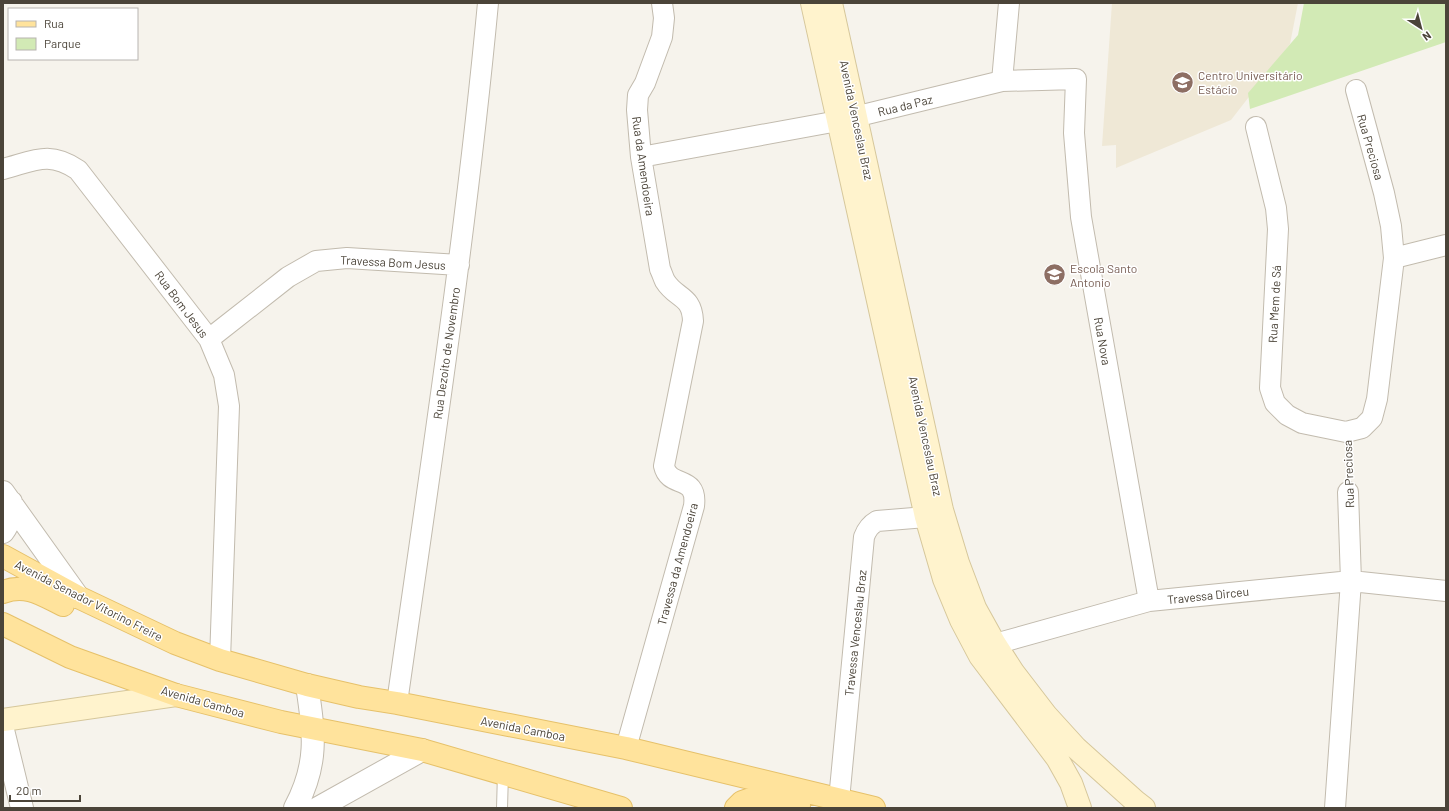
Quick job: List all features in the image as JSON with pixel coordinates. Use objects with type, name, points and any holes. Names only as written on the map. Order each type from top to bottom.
[{"type":"main road","name":"Avenida Venceslau Braz","points":[[812,3],[847,119],[942,510],[958,563],[975,608],[988,650],[1057,758],[1071,783],[1080,808]]},
{"type":"main road","name":"Avenida Venceslau Braz","points":[[831,3],[847,119],[926,517],[944,579],[960,620],[988,650],[1013,672],[1046,715],[1076,748],[1135,802],[1144,808]]},
{"type":"main road","name":"Avenida Senador Vitorino Freire","points":[[3,556],[78,596],[175,643]]},
{"type":"main road","points":[[3,592],[10,589],[21,588],[38,592],[113,630],[175,643]]},
{"type":"main road","name":"Avenida Camboa","points":[[3,624],[70,657],[176,695],[281,722],[422,750],[621,808]]},
{"type":"main road","name":"Avenida Camboa","points":[[175,643],[220,660],[307,685],[359,697],[397,703],[626,748],[874,808]]},
{"type":"main road","points":[[3,720],[176,695]]},
{"type":"main road","points":[[736,808],[742,802],[758,796],[812,808]]},
{"type":"street","name":"Rua Dezoito de Novembro","points":[[397,703],[459,266],[488,3]]},
{"type":"street","name":"Rua da Amendoeira","points":[[662,3],[664,18],[662,37],[645,83],[638,95],[637,110],[641,157],[660,269],[664,281],[690,305],[693,321]]},
{"type":"street","points":[[1002,81],[1009,3]]},
{"type":"street","name":"Rua da Paz","points":[[641,157],[847,119],[1002,81],[1076,79]]},
{"type":"street","name":"Rua Nova","points":[[1076,79],[1074,133],[1081,217],[1149,600]]},
{"type":"street","name":"Rua Preciosa","points":[[1346,432],[1362,428],[1372,418],[1377,399],[1394,258],[1392,226],[1356,90]]},
{"type":"street","name":"Rua Mem de Sá","points":[[1256,128],[1276,208],[1278,229],[1270,388],[1275,403],[1287,416],[1302,423],[1346,432]]},
{"type":"street","name":"Rua Bom Jesus","points":[[3,169],[45,158],[58,159],[78,170],[209,339],[224,375],[229,406],[220,660]]},
{"type":"street","points":[[1394,258],[1446,245]]},
{"type":"street","name":"Travessa Bom Jesus","points":[[209,339],[288,277],[316,261],[347,258],[459,266]]},
{"type":"street","name":"Travessa da Amendoeira","points":[[626,748],[694,506],[695,499],[693,491],[689,485],[669,477],[665,473],[664,466],[693,321]]},
{"type":"street","name":"Rua Preciosa","points":[[1335,808],[1351,581],[1348,492]]},
{"type":"street","points":[[3,532],[11,517],[7,497]]},
{"type":"street","points":[[7,497],[78,596]]},
{"type":"street","name":"Travessa Venceslau Braz","points":[[839,800],[864,537],[866,530],[871,524],[877,521],[926,517]]},
{"type":"street","name":"Travessa Dirceu","points":[[988,650],[1149,600],[1351,581],[1446,591]]},
{"type":"street","points":[[295,808],[311,766],[313,729],[307,685]]},
{"type":"street","points":[[3,730],[22,808]]},
{"type":"street","points":[[318,808],[422,750]]},
{"type":"lane","points":[[502,808],[503,773]]},
{"type":"path","name":"Rua Preciosa","points":[[1346,432],[1348,492]]},
{"type":"shaded area","name":"Centro Universitário Estácio","points":[[1112,3],[1298,3],[1290,44],[1231,120],[1116,168],[1116,145],[1102,146]]},
{"type":"green space","points":[[1304,3],[1446,3],[1446,42],[1250,109],[1248,93],[1298,35]]},
{"type":"place","name":"Centro Universitário Estácio","points":[[1183,82]]},
{"type":"place","name":"Escola Santo Antonio","points":[[1055,275]]}]
